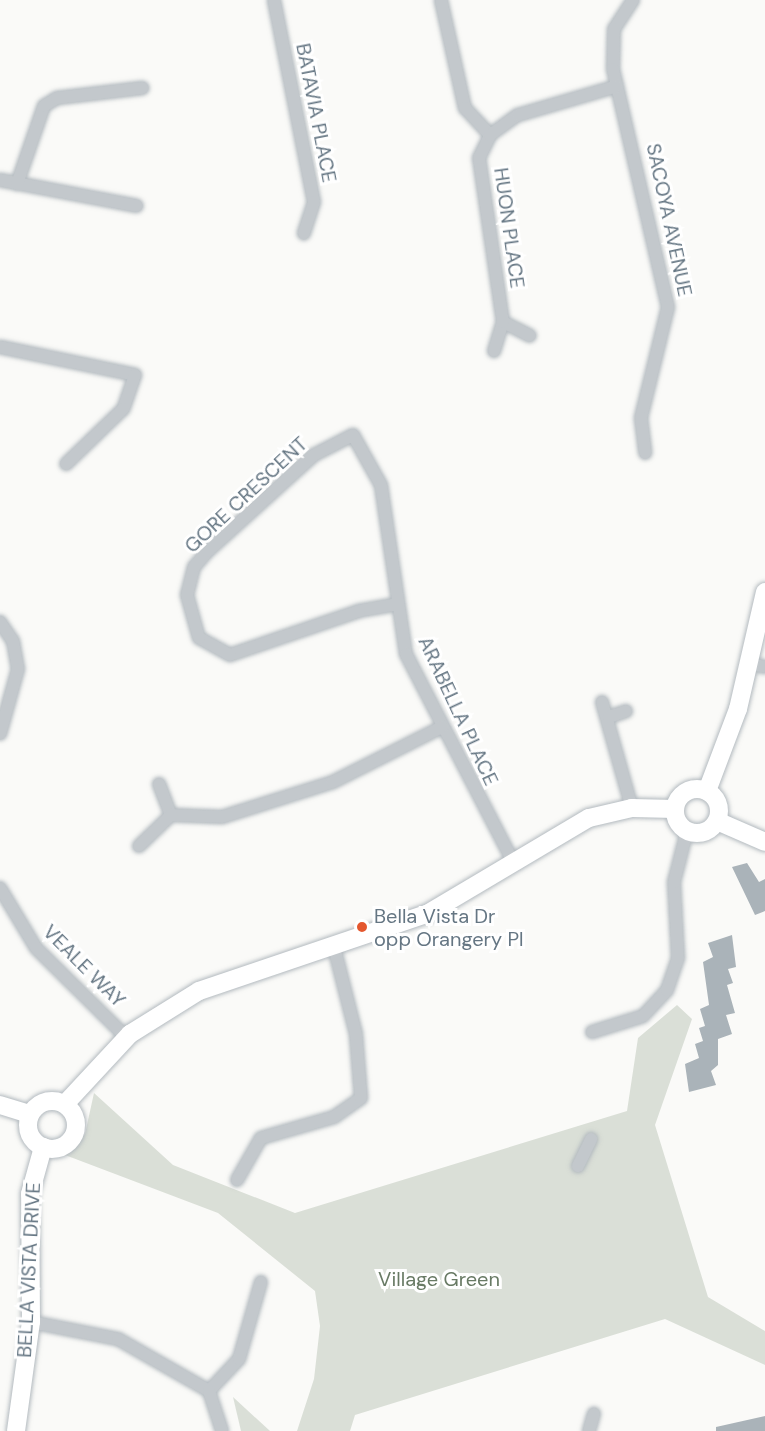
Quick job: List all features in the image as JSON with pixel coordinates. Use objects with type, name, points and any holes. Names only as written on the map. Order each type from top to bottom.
[{"type":"street","name":"BATAVIA PLACE","points":[[274,0],[314,202],[303,233]]},
{"type":"street","points":[[441,0],[465,108],[490,135],[518,115],[617,86]]},
{"type":"street","name":"SACOYA AVENUE","points":[[633,0],[614,29],[617,86],[668,307],[641,418],[645,453]]},
{"type":"street","points":[[17,184],[44,106],[57,98],[142,88]]},
{"type":"street","name":"HUON PLACE","points":[[490,135],[479,158],[479,186],[503,322],[494,351]]},
{"type":"street","points":[[0,180],[137,206]]},
{"type":"street","points":[[503,322],[530,336]]},
{"type":"street","points":[[0,347],[135,375],[123,409],[66,464]]},
{"type":"street","name":"GORE CRESCENT","points":[[353,435],[314,455],[200,559],[187,586],[191,622],[205,646],[230,655],[359,611],[398,604]]},
{"type":"street","name":"ARABELLA PLACE","points":[[353,435],[381,485],[406,654],[513,861]]},
{"type":"street","points":[[707,791],[758,666],[765,592]]},
{"type":"street","points":[[0,622],[13,641],[18,669],[12,708],[0,734]]},
{"type":"street","points":[[602,702],[609,717],[632,808]]},
{"type":"street","points":[[609,717],[627,711]]},
{"type":"street","points":[[139,846],[171,815],[222,817],[317,789],[442,727]]},
{"type":"street","points":[[159,784],[171,815]]},
{"type":"street","points":[[675,808],[688,791],[707,791]]},
{"type":"street","points":[[687,831],[702,832],[717,821],[718,806],[707,791]]},
{"type":"street","points":[[64,1104],[126,1037],[199,991],[427,914],[578,823],[632,808],[675,808]]},
{"type":"street","points":[[591,1032],[637,1020],[667,990],[678,958],[675,873],[687,831],[675,808]]},
{"type":"street","points":[[717,821],[765,842]]},
{"type":"street","name":"VEALE WAY","points":[[0,888],[36,948],[126,1037]]},
{"type":"street","points":[[237,1179],[261,1137],[334,1117],[361,1098],[356,1034],[334,947]]},
{"type":"street","points":[[44,1102],[64,1104],[75,1119],[74,1135],[61,1147],[43,1147],[29,1133],[30,1114],[44,1102]]},
{"type":"street","points":[[0,1105],[30,1114]]},
{"type":"street","points":[[578,1166],[591,1139]]},
{"type":"street","name":"BELLA VISTA DRIVE","points":[[16,1431],[31,1323],[30,1194],[43,1147]]},
{"type":"street","points":[[209,1391],[239,1359],[261,1282]]},
{"type":"street","points":[[31,1323],[118,1339],[209,1391],[222,1431]]},
{"type":"street","points":[[588,1431],[594,1414]]},
{"type":"green space","name":"Village Green","points":[[677,1005],[692,1019],[655,1125],[708,1297],[765,1331],[765,1365],[665,1319],[355,1415],[350,1431],[297,1431],[314,1379],[320,1326],[315,1291],[218,1213],[65,1155],[85,1134],[94,1093],[173,1165],[295,1213],[627,1111],[638,1038]]},
{"type":"green space","points":[[233,1397],[270,1431],[241,1431]]},
{"type":"building","points":[[747,863],[759,882],[765,879],[765,911],[755,915],[732,867]]},
{"type":"building","points":[[732,935],[736,967],[728,969],[733,983],[727,985],[735,1013],[726,1015],[732,1034],[718,1039],[718,1065],[711,1071],[716,1085],[689,1092],[685,1064],[699,1058],[695,1044],[703,1041],[699,1028],[705,1026],[700,1009],[709,1005],[703,962],[713,957],[708,943]]},
{"type":"building","points":[[765,1416],[765,1431],[716,1431],[716,1427]]},
{"type":"place","name":"Bella Vista Dr opp Orangery Pl","points":[[362,927]]}]
